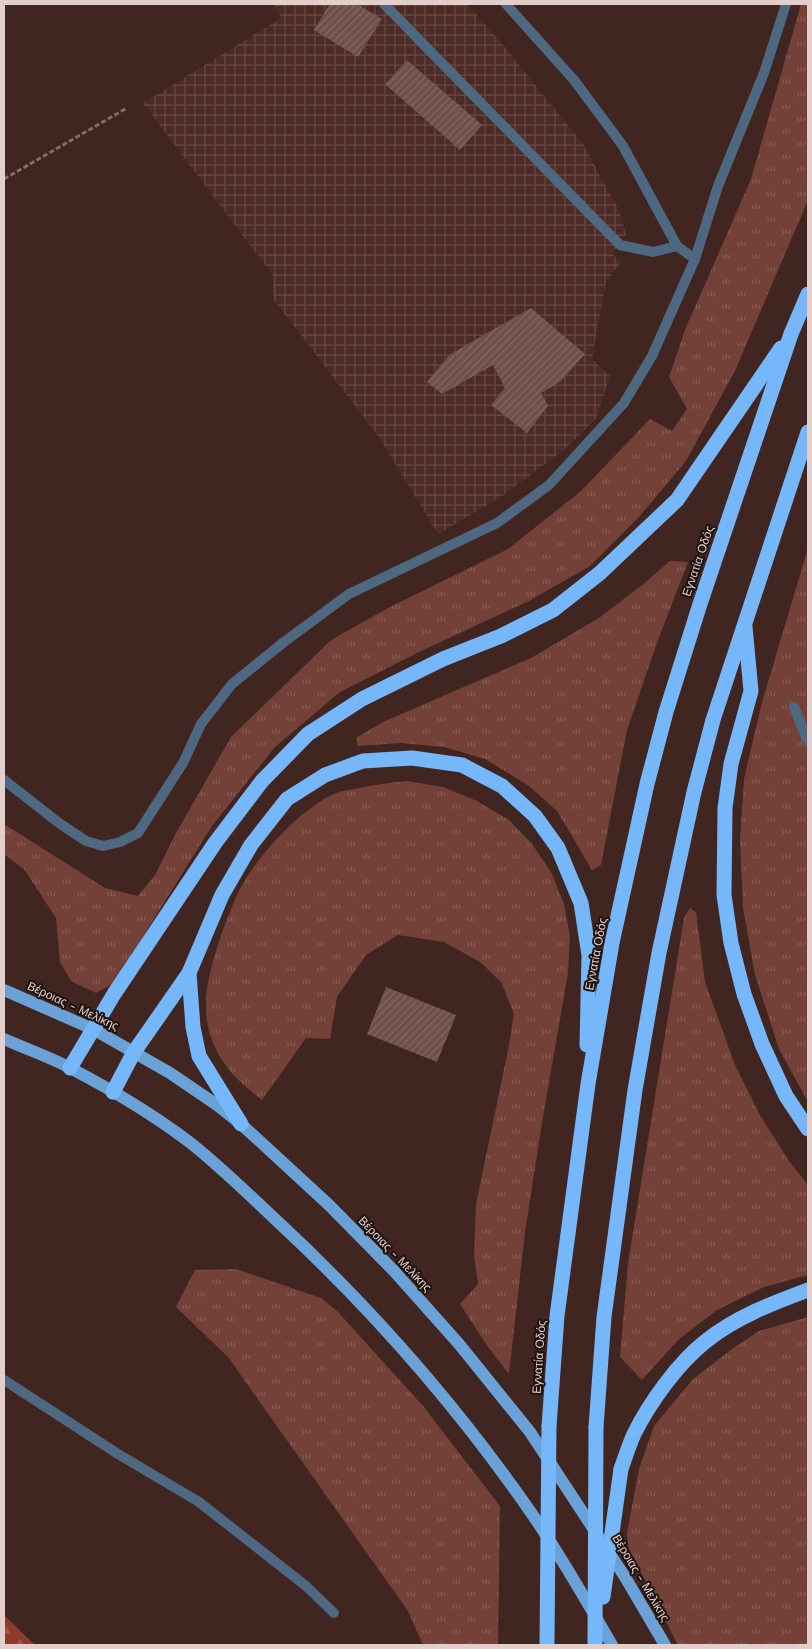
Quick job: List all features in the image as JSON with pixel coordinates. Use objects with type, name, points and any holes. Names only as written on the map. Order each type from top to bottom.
[{"type":"highway","name":"Εγνατία Οδός","points":[[548,1645],[549,1426],[556,1316],[588,1084],[612,943],[647,784],[666,712],[700,604],[791,334],[808,294]]},
{"type":"highway","points":[[70,1068],[114,994],[215,843],[262,781],[308,734],[362,699],[444,659],[502,636],[553,610],[600,573],[678,500],[791,334]]},
{"type":"highway","points":[[596,1645],[596,1427],[604,1317],[647,1016],[694,792],[713,720],[808,432]]},
{"type":"highway","points":[[745,620],[751,691],[731,764],[725,808],[724,895],[731,943],[744,994],[762,1044],[786,1096],[808,1129]]},
{"type":"highway","points":[[113,1092],[134,1052],[188,973],[222,895],[252,845],[287,799],[325,775],[363,761],[412,758],[462,765],[502,786],[535,816],[558,848],[581,903],[589,955],[588,1084]]},
{"type":"highway","points":[[188,973],[193,1027],[199,1056],[241,1124]]},
{"type":"highway","points":[[596,1645],[621,1469],[633,1435],[646,1412],[677,1369],[706,1341],[738,1320],[772,1303],[808,1290]]},
{"type":"main road","name":"Βέροιας - Μελίκης","points":[[4,990],[93,1029],[134,1052],[209,1100],[241,1124],[329,1205],[374,1251],[465,1352],[530,1432],[620,1569],[665,1645]]},
{"type":"main road","points":[[4,1039],[70,1068],[113,1092],[188,1141],[300,1242],[426,1375],[491,1456],[533,1516],[612,1645]]},
{"type":"street","points":[[384,4],[620,245],[653,252],[676,246]]},
{"type":"street","points":[[506,4],[574,80],[623,146],[653,199],[676,246],[695,260]]},
{"type":"street","points":[[4,780],[86,841],[103,846],[120,842],[138,833],[183,763],[201,724],[232,684],[284,642],[349,594],[497,523],[549,485],[624,403],[652,356],[695,260],[718,186],[764,73],[786,4]]},
{"type":"street","points":[[794,707],[808,742]]},
{"type":"street","points":[[4,1380],[118,1454],[199,1502],[306,1586],[334,1613]]},
{"type":"path","points":[[4,179],[127,108]]},
{"type":"shaded area","points":[[274,4],[467,4],[498,39],[583,144],[619,210],[626,234],[612,254],[621,262],[606,282],[592,359],[610,376],[596,419],[565,449],[501,497],[438,534],[378,436],[273,299],[273,276],[143,103],[281,18]]},
{"type":"green space","points":[[801,4],[808,4],[808,200],[735,371],[686,461],[639,517],[590,566],[529,601],[419,652],[340,692],[275,747],[212,826],[114,983],[96,993],[71,981],[60,962],[56,918],[24,869],[4,854],[4,824],[105,888],[138,896],[155,875],[176,833],[231,737],[331,640],[388,608],[508,549],[581,491],[650,419],[672,431],[687,409],[669,377],[685,330],[751,179]]},
{"type":"green space","points":[[808,548],[808,1102],[779,1049],[755,975],[743,908],[740,839],[744,779],[762,702]]},
{"type":"green space","points":[[670,561],[688,562],[658,640],[627,730],[601,865],[592,870],[557,811],[529,786],[485,759],[444,747],[401,743],[358,746],[356,738],[383,722],[531,658],[599,618]]},
{"type":"green space","points":[[407,781],[443,787],[477,801],[509,820],[532,844],[551,872],[564,904],[570,936],[568,973],[525,1232],[509,1374],[488,1347],[460,1304],[478,1284],[474,1256],[476,1204],[514,1014],[501,982],[480,962],[444,942],[398,935],[366,955],[337,997],[330,1039],[306,1038],[262,1100],[239,1080],[221,1059],[216,1050],[208,1024],[206,995],[208,980],[222,932],[246,878],[268,849],[295,821],[323,800],[336,793],[367,786]]},
{"type":"green space","points":[[690,908],[696,912],[705,982],[735,1065],[760,1115],[789,1161],[808,1185],[808,1275],[764,1287],[717,1310],[678,1340],[642,1380],[620,1357],[628,1263],[684,918]]},
{"type":"green space","points":[[236,1269],[321,1298],[339,1313],[423,1406],[500,1506],[498,1645],[423,1645],[408,1611],[228,1357],[176,1307],[195,1270]]},
{"type":"green space","points":[[808,1317],[808,1645],[678,1645],[628,1547],[627,1533],[639,1469],[654,1426],[693,1379],[732,1349],[759,1331]]},
{"type":"green space","points":[[4,1615],[35,1645],[4,1645]]},
{"type":"building","points":[[330,4],[357,4],[382,19],[358,57],[314,30]]},
{"type":"building","points":[[407,60],[482,125],[460,150],[385,84]]},
{"type":"building","points":[[531,308],[585,354],[561,381],[541,393],[548,406],[527,433],[491,405],[505,388],[493,365],[442,394],[427,382],[449,355]]},
{"type":"building","points":[[386,987],[456,1015],[437,1062],[367,1034]]}]
